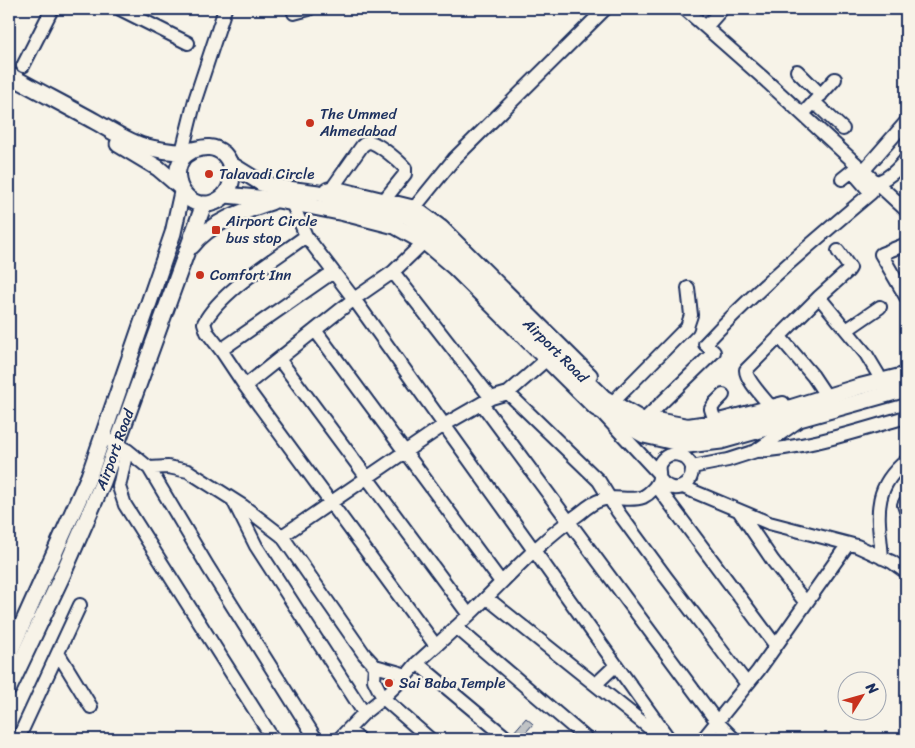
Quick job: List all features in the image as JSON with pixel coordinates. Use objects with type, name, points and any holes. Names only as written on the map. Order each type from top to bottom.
[{"type":"main road","points":[[9,75],[112,132],[141,145],[169,151],[188,151],[208,146],[223,153],[232,165],[232,181],[226,194],[215,202],[204,204],[192,201],[158,168],[9,83]]},
{"type":"main road","points":[[180,189],[176,174],[182,158],[188,151]]},
{"type":"main road","name":"Airport Road","points":[[232,165],[262,183],[280,188],[318,193],[407,216],[434,234],[462,258],[604,398],[649,424],[688,433],[738,424],[876,379],[906,375]]},
{"type":"main road","name":"Airport Road","points":[[9,688],[62,576],[103,482],[173,233],[180,189]]},
{"type":"main road","name":"Airport Road","points":[[226,194],[344,213],[395,226],[424,242],[454,267],[596,408],[644,435],[674,448],[721,441],[906,390]]},
{"type":"main road","points":[[187,253],[201,235],[214,226],[285,202]]},
{"type":"main road","name":"Airport Road","points":[[9,654],[89,476],[115,443],[204,204]]},
{"type":"main road","points":[[806,418],[830,403],[869,392],[876,379]]},
{"type":"street","points":[[23,66],[52,9]]},
{"type":"street","points":[[120,9],[188,43]]},
{"type":"street","points":[[188,151],[195,100],[224,9]]},
{"type":"street","points":[[295,15],[309,9]]},
{"type":"street","points":[[414,207],[454,159],[603,9]]},
{"type":"street","points":[[684,9],[803,114],[906,210]]},
{"type":"street","points":[[706,27],[722,9]]},
{"type":"street","points":[[796,71],[843,129]]},
{"type":"street","points":[[803,114],[835,79]]},
{"type":"street","points":[[864,170],[906,122]]},
{"type":"street","points":[[318,193],[333,187],[362,146],[372,142],[405,168],[405,174],[385,198]]},
{"type":"street","points":[[878,182],[896,172],[906,159]]},
{"type":"street","points":[[647,417],[714,352],[706,344],[717,332],[780,270],[871,192],[852,171],[842,179]]},
{"type":"street","points":[[333,187],[385,198],[414,207],[442,227],[616,399],[647,417],[688,425],[714,421],[823,391],[876,379],[906,369]]},
{"type":"street","points":[[285,202],[306,236],[354,299],[669,739]]},
{"type":"street","points":[[306,236],[230,292],[209,314],[204,323],[207,332],[245,386],[436,646]]},
{"type":"street","points":[[245,386],[354,299],[393,272],[424,242]]},
{"type":"street","points":[[906,247],[904,245],[881,254],[906,297]]},
{"type":"street","points":[[770,406],[749,380],[746,370],[850,268],[838,250]]},
{"type":"street","points":[[221,350],[333,272]]},
{"type":"street","points":[[393,272],[486,401],[568,521],[717,722],[734,739]]},
{"type":"street","points":[[616,399],[687,328],[691,315],[688,288]]},
{"type":"street","points":[[819,297],[848,329],[866,354],[876,379]]},
{"type":"street","points":[[848,329],[880,308]]},
{"type":"street","points":[[315,330],[501,582]]},
{"type":"street","points":[[779,336],[814,376],[823,391]]},
{"type":"street","points":[[279,358],[469,615]]},
{"type":"street","points":[[282,536],[444,425],[486,401],[508,393],[547,359]]},
{"type":"street","points":[[508,393],[598,481],[647,552],[748,684]]},
{"type":"street","points":[[714,421],[711,409],[723,395]]},
{"type":"street","points":[[596,408],[658,479],[776,646]]},
{"type":"street","points":[[692,467],[728,460],[756,451],[796,447],[819,442],[906,417]]},
{"type":"street","points":[[756,451],[806,418]]},
{"type":"street","points":[[115,443],[149,468],[208,567],[316,739]]},
{"type":"street","points":[[115,443],[119,488],[125,504],[273,739]]},
{"type":"street","points":[[359,739],[343,734],[487,598],[533,550],[568,521],[600,500],[642,497],[652,491],[658,479],[661,462],[674,448],[686,457],[692,467],[691,479],[683,487]]},
{"type":"street","points":[[882,558],[878,513],[879,500],[883,488],[905,465]]},
{"type":"street","points":[[149,468],[188,471],[233,500],[282,536],[364,654],[375,666],[407,675]]},
{"type":"street","points":[[658,479],[672,488],[683,487],[769,523],[857,546],[906,572]]},
{"type":"street","points":[[233,500],[256,546],[364,713]]},
{"type":"street","points":[[906,501],[904,505],[906,511]]},
{"type":"street","points":[[739,511],[773,562],[806,603]]},
{"type":"street","points":[[703,739],[748,684],[848,544]]},
{"type":"street","points":[[487,598],[664,739]]},
{"type":"street","points":[[18,739],[80,605]]},
{"type":"street","points":[[456,627],[587,739]]},
{"type":"street","points":[[58,653],[92,707]]},
{"type":"street","points":[[417,664],[508,739]]},
{"type":"street","points":[[596,684],[616,665]]},
{"type":"street","points":[[375,666],[374,680],[383,698],[430,739]]},
{"type":"building","points":[[392,676],[396,682],[387,689],[382,683]]},
{"type":"building","points":[[526,718],[533,724],[520,739],[513,733]]},
{"type":"place","name":"The Ummed Ahmedabad","points":[[310,123]]},
{"type":"place","name":"Talavadi Circle","points":[[209,174]]},
{"type":"place","name":"Airport Circle bus stop","points":[[216,230]]},
{"type":"place","name":"Comfort Inn","points":[[200,275]]},
{"type":"place","name":"Sai Baba Temple","points":[[389,683]]}]
